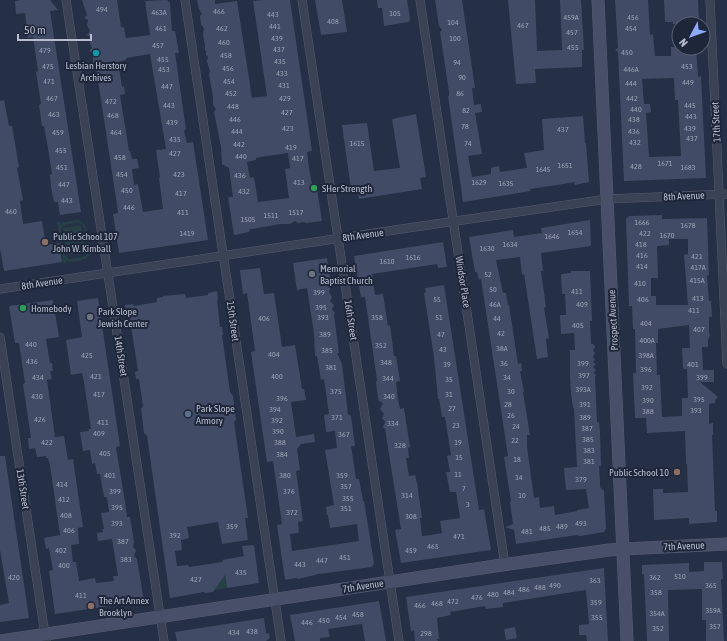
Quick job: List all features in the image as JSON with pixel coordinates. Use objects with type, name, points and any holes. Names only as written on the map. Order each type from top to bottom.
[{"type":"street","name":"14th Street","points":[[66,0],[164,641]]},
{"type":"street","name":"15th Street","points":[[184,0],[281,641]]},
{"type":"street","name":"16th Street","points":[[302,0],[399,641]]},
{"type":"street","name":"Windsor Place","points":[[420,0],[505,565]]},
{"type":"street","name":"Prospect Avenue","points":[[598,0],[627,641]]},
{"type":"street","name":"17th Street","points":[[710,0],[723,194],[727,364]]},
{"type":"street","name":"8th Avenue","points":[[0,289],[453,221],[607,200],[723,194]]},
{"type":"street","name":"13th Street","points":[[0,337],[45,637]]},
{"type":"street","name":"7th Avenue","points":[[0,641],[45,637],[160,616],[623,549],[727,544]]},
{"type":"shaded area","points":[[78,220],[82,222],[87,230],[90,255],[82,261],[66,261],[66,263],[63,263],[57,222],[60,222],[60,224]],"holes":[[[77,223],[82,224],[88,253],[83,257],[69,259],[64,254],[61,229],[65,225]]]},
{"type":"shaded area","points":[[81,225],[86,252],[67,255],[63,228]]},
{"type":"shaded area","points":[[222,562],[227,588],[215,590],[210,564]]},
{"type":"building","points":[[50,0],[58,10],[50,11],[81,212],[60,215],[58,202],[54,202],[50,175],[52,174],[39,105],[41,104],[33,37],[28,38],[25,13],[16,14],[15,1]]},
{"type":"building","points":[[82,0],[117,0],[121,27],[124,27],[126,38],[150,35],[145,1],[167,0],[170,3],[172,31],[175,31],[179,53],[175,53],[186,129],[184,131],[187,143],[193,142],[208,240],[119,253],[113,214],[118,213],[117,205],[96,67],[93,63],[93,54],[89,51],[92,48],[90,43],[91,37],[87,35],[90,31],[87,25],[88,20],[84,18],[87,15]],"holes":[[[150,54],[166,149],[156,150],[163,209],[143,212],[138,184],[134,185],[132,169],[139,168],[137,159],[132,159],[129,151],[120,95],[125,94],[124,86],[122,87],[118,62],[126,60],[126,58]]]},
{"type":"building","points":[[197,0],[215,0],[215,4],[237,1],[252,98],[267,96],[253,1],[290,0],[312,151],[307,152],[309,168],[312,184],[316,183],[322,221],[298,223],[295,221],[290,224],[280,224],[250,229],[249,232],[234,235],[228,197],[233,197],[229,168],[222,164],[221,147],[214,112],[216,109],[213,105],[210,72],[207,61],[208,57],[206,55],[203,35],[204,29],[201,24],[200,16],[202,14]],"holes":[[[288,153],[290,168],[285,169],[289,198],[258,202],[254,177],[250,178],[247,162],[256,160],[256,158]]]},
{"type":"building","points":[[315,0],[342,0],[347,32],[321,35]]},
{"type":"building","points":[[377,0],[407,0],[410,18],[409,22],[384,26],[382,8],[378,8]]},
{"type":"building","points":[[435,0],[462,0],[475,88],[472,88],[474,105],[481,104],[482,112],[475,113],[482,154],[468,156],[472,177],[491,174],[491,168],[499,166],[500,172],[527,168],[524,153],[544,150],[542,119],[583,116],[589,182],[575,185],[574,182],[530,189],[531,191],[463,202],[440,32],[442,30],[439,26]]},
{"type":"building","points":[[508,0],[535,0],[537,51],[562,50],[560,0],[581,0],[584,50],[582,50],[582,67],[535,69],[536,83],[516,84]]},
{"type":"building","points":[[615,0],[648,0],[650,35],[653,34],[655,56],[697,56],[698,77],[701,76],[706,178],[624,181],[618,52],[615,50],[618,48]],"holes":[[[674,78],[675,100],[678,100],[681,156],[649,157],[646,113],[651,112],[650,104],[644,104],[642,79]]]},
{"type":"building","points":[[664,0],[698,0],[699,16],[671,16],[671,22],[665,22]]},
{"type":"building","points":[[4,100],[9,126],[12,126],[19,167],[17,168],[23,200],[20,201],[23,224],[42,221],[46,245],[59,243],[62,262],[4,271],[0,248],[0,101]]},
{"type":"building","points":[[416,114],[426,177],[420,178],[422,189],[359,199],[357,188],[351,189],[342,125],[367,123],[374,171],[400,168],[392,119]]},
{"type":"building","points":[[662,215],[662,219],[707,218],[709,275],[707,276],[712,317],[709,317],[710,335],[708,347],[702,347],[703,370],[714,370],[714,382],[700,382],[718,397],[715,400],[715,403],[709,404],[709,424],[713,423],[712,435],[715,511],[717,511],[717,522],[689,524],[689,518],[654,520],[653,489],[663,489],[663,493],[688,492],[685,431],[647,433],[646,418],[635,418],[633,373],[636,373],[635,329],[633,329],[632,306],[629,306],[626,219],[629,216]],"holes":[[[669,239],[688,239],[688,254],[684,255],[688,305],[656,305],[656,296],[651,296],[651,278],[658,278],[657,246],[669,245]],[[689,325],[690,348],[682,348],[683,369],[687,369],[688,398],[682,398],[682,416],[662,417],[660,375],[657,375],[656,343],[658,343],[658,329]]]},
{"type":"building","points":[[590,220],[591,246],[541,253],[543,271],[541,271],[546,307],[544,308],[549,338],[546,339],[548,357],[537,359],[520,257],[496,260],[503,293],[506,293],[509,305],[518,364],[521,363],[522,371],[520,371],[530,435],[527,435],[527,447],[534,498],[539,497],[540,508],[554,506],[555,515],[589,508],[586,489],[566,490],[564,468],[577,467],[574,408],[570,378],[570,350],[575,350],[574,333],[561,334],[560,315],[566,315],[565,294],[562,294],[561,274],[571,273],[571,271],[590,271],[592,321],[590,321],[591,344],[595,347],[593,350],[595,353],[593,357],[595,359],[593,362],[596,364],[593,367],[596,370],[594,373],[596,375],[597,422],[599,422],[600,433],[600,487],[604,491],[606,529],[604,532],[587,535],[577,535],[516,544],[514,530],[505,527],[513,524],[504,457],[508,456],[481,279],[479,280],[477,272],[475,272],[469,237],[513,230],[514,237],[542,233],[541,228]]},
{"type":"building","points":[[443,242],[447,267],[438,268],[437,264],[372,274],[375,295],[383,294],[388,326],[390,325],[394,356],[396,356],[400,381],[396,382],[398,400],[400,409],[404,408],[410,447],[408,448],[409,458],[406,458],[409,476],[415,475],[417,483],[422,518],[420,518],[422,536],[431,535],[442,533],[440,521],[460,518],[456,492],[450,492],[446,472],[450,472],[447,456],[451,455],[445,417],[442,417],[438,399],[434,357],[424,293],[426,292],[425,288],[444,285],[479,510],[484,509],[491,550],[401,563],[395,530],[401,529],[385,429],[383,427],[385,422],[382,418],[384,414],[380,409],[383,403],[379,401],[378,398],[377,380],[365,297],[361,297],[354,256]]},
{"type":"building","points":[[327,258],[331,285],[329,292],[332,297],[330,301],[334,305],[332,309],[335,313],[339,353],[337,353],[342,364],[348,414],[351,416],[355,446],[351,446],[356,479],[359,479],[364,501],[374,563],[372,567],[285,580],[277,525],[282,524],[273,461],[267,462],[251,352],[255,351],[247,293],[243,294],[240,270],[260,268],[264,294],[274,293],[282,347],[295,345],[302,389],[304,389],[306,400],[291,402],[296,437],[314,434],[315,442],[301,444],[297,449],[300,470],[296,471],[303,521],[298,522],[299,533],[290,534],[292,551],[359,541],[357,524],[330,528],[326,507],[334,505],[325,450],[337,448],[335,431],[326,432],[324,415],[329,414],[324,379],[321,380],[317,356],[315,356],[314,333],[307,288],[297,290],[293,263]]},
{"type":"building","name":"Park Slope Armory","points":[[217,291],[220,327],[222,327],[230,392],[233,396],[236,419],[234,422],[248,518],[245,518],[248,540],[222,544],[218,522],[187,527],[189,538],[181,540],[182,550],[175,551],[177,566],[188,565],[189,567],[223,562],[222,560],[244,556],[242,546],[254,545],[259,583],[227,588],[225,575],[213,592],[204,592],[170,598],[147,436],[144,433],[141,409],[143,406],[139,379],[136,379],[135,372],[138,371],[129,313],[126,314],[125,305],[133,304],[134,306],[157,302],[157,298],[163,296],[185,294],[186,298],[208,295],[208,293]]},
{"type":"building","points":[[98,298],[120,446],[116,447],[127,517],[130,517],[134,542],[133,547],[136,550],[134,556],[137,559],[144,601],[55,614],[49,571],[53,570],[49,548],[46,549],[44,538],[60,535],[50,465],[46,456],[37,457],[35,448],[29,449],[28,438],[31,438],[23,384],[25,383],[19,343],[15,343],[9,306],[53,300],[59,337],[46,339],[50,363],[52,363],[53,371],[50,371],[52,379],[47,380],[55,437],[64,436],[68,460],[73,459],[83,527],[78,528],[79,544],[71,545],[73,562],[76,562],[79,581],[95,578],[96,583],[114,581],[113,576],[118,576],[112,539],[98,541],[97,533],[103,532],[102,529],[104,529],[101,513],[109,512],[107,497],[104,497],[100,474],[97,474],[95,463],[92,464],[90,450],[83,451],[80,432],[89,431],[88,429],[91,429],[84,382],[82,373],[71,375],[66,340],[82,337],[77,301]]},
{"type":"building","points":[[0,456],[5,456],[29,618],[0,622],[0,605],[9,603],[0,550]]},
{"type":"building","points":[[704,562],[722,562],[723,579],[721,579],[724,641],[706,641],[706,620],[702,620],[702,589],[668,590],[669,641],[647,641],[644,574],[642,574],[642,565],[689,563],[689,572],[704,571]]},
{"type":"building","points":[[604,568],[608,641],[587,641],[586,635],[579,635],[579,625],[589,624],[586,590],[503,603],[503,607],[486,609],[485,606],[450,612],[451,615],[437,618],[438,641],[415,641],[414,630],[411,631],[406,597]]},
{"type":"building","points":[[379,601],[386,641],[365,641],[362,624],[328,629],[330,637],[320,638],[320,641],[295,641],[290,615]]},
{"type":"building","points":[[264,618],[266,633],[269,634],[270,638],[266,641],[177,641],[175,632]]},
{"type":"building","points":[[515,627],[517,638],[506,640],[504,629]]},
{"type":"place","name":"Lesbian Herstory Archives","points":[[96,53]]},
{"type":"place","name":"SHer Strength","points":[[314,188]]},
{"type":"place","name":"Public School 107 John W. Kimball","points":[[45,242]]},
{"type":"place","name":"Memorial Baptist Church","points":[[312,274]]},
{"type":"place","name":"Homebody","points":[[23,308]]},
{"type":"place","name":"Park Slope Jewish Center","points":[[90,317]]},
{"type":"place","name":"Park Slope Armory","points":[[188,414]]},
{"type":"place","name":"Public School 10","points":[[677,472]]},
{"type":"place","name":"The Art Annex Brooklyn","points":[[91,606]]}]
